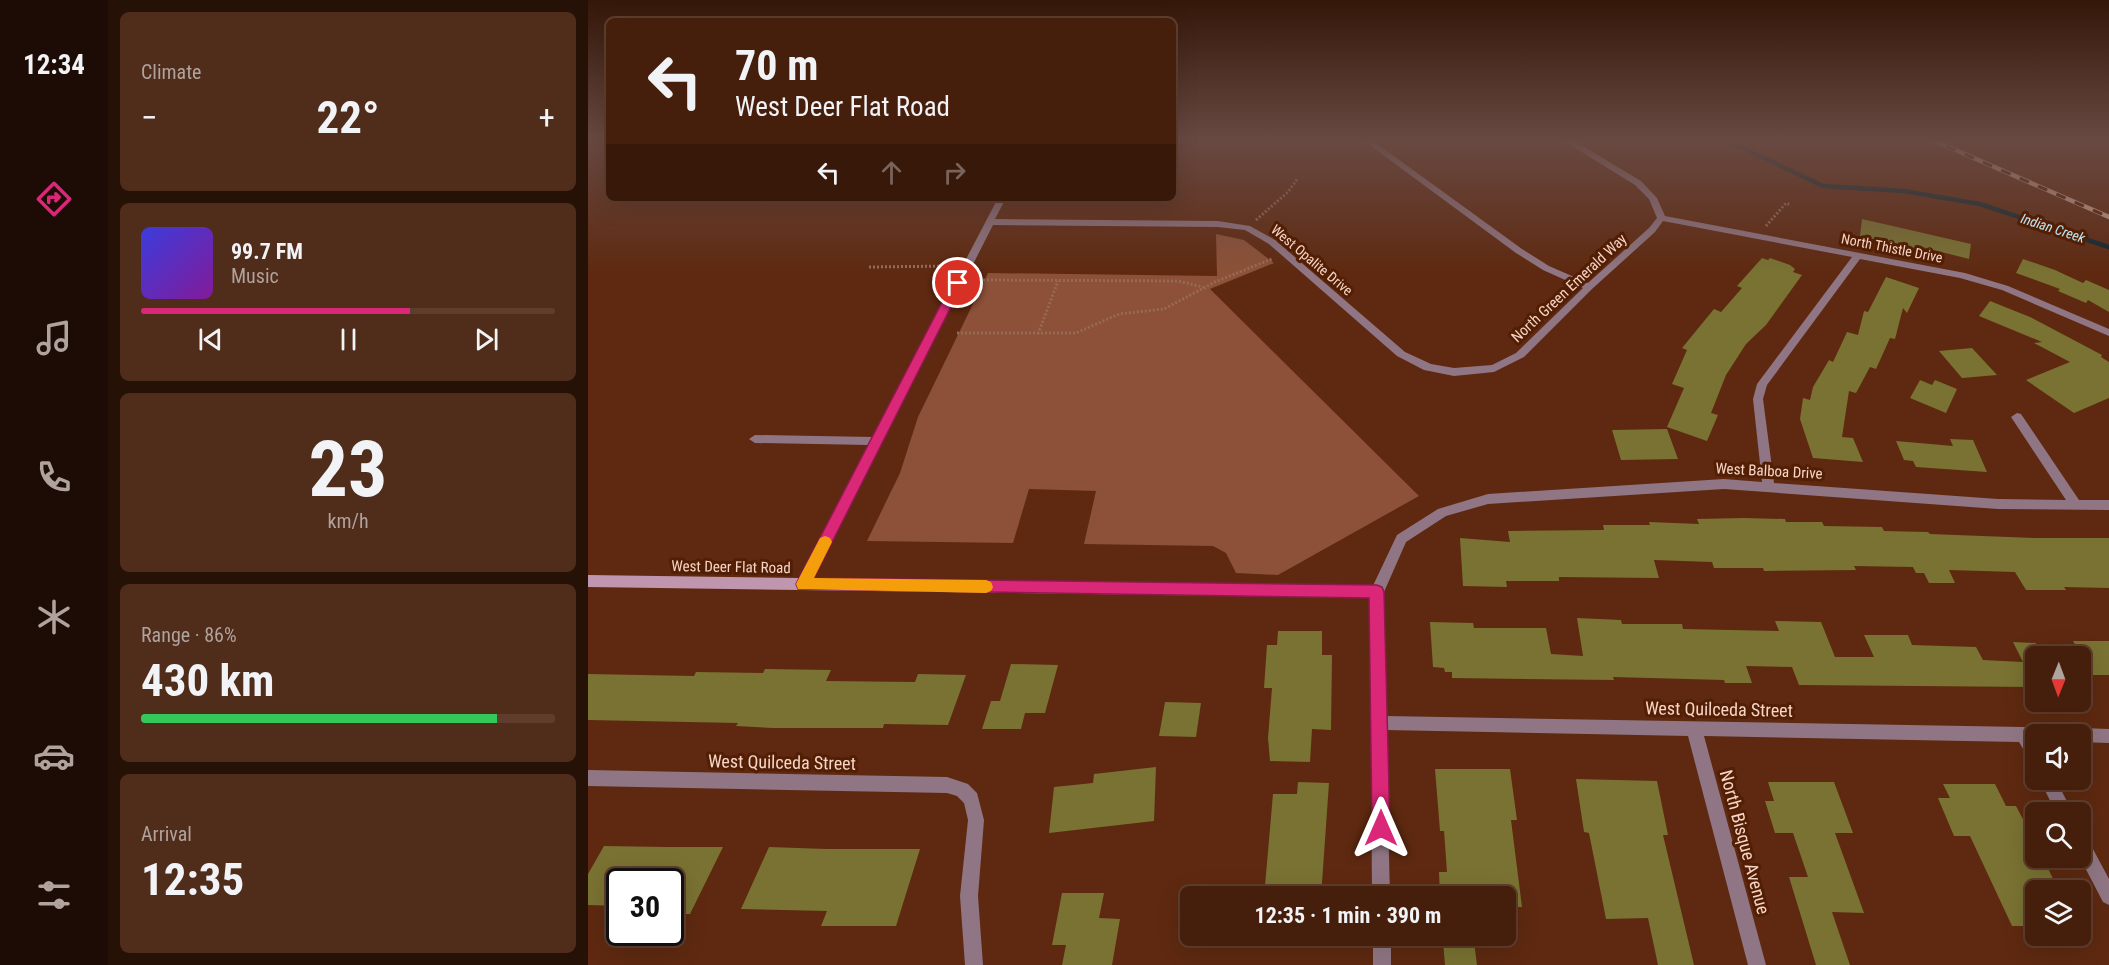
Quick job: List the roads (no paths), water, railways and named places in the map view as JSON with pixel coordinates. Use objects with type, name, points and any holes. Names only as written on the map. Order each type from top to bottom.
[{"type":"street","points":[[1426,183],[1519,251],[1546,268],[1589,287]]},
{"type":"street","points":[[1638,183],[1653,198],[1661,218]]},
{"type":"street","points":[[803,584],[1000,201]]},
{"type":"street","name":"North Green Emerald Way","points":[[1454,372],[1494,368],[1520,355],[1589,287],[1652,230],[1661,218]]},
{"type":"street","name":"North Thistle Drive","points":[[1661,218],[1962,275],[2005,288],[2109,333]]},
{"type":"street","name":"West Opalite Drive","points":[[989,222],[1218,224],[1247,228],[1272,242],[1401,354],[1428,367],[1454,372]]},
{"type":"street","points":[[1768,486],[1758,399],[1762,384],[1858,255]]},
{"type":"street","points":[[2017,417],[2076,505]]},
{"type":"street","points":[[755,439],[877,441]]},
{"type":"street","name":"West Balboa Drive","points":[[1377,592],[1401,539],[1442,512],[1488,499],[1724,484],[1998,504],[2109,505]]},
{"type":"street","name":"West Deer Flat Road","points":[[588,581],[1377,592]]},
{"type":"street","points":[[1377,592],[1382,886]]},
{"type":"street","name":"West Quilceda Street","points":[[1380,723],[2023,734]]},
{"type":"street","name":"North Bisque Avenue","points":[[1694,728],[1757,965]]},
{"type":"street","points":[[2023,734],[2025,738]]},
{"type":"street","points":[[2091,735],[2109,736]]},
{"type":"street","name":"West Quilceda Street","points":[[588,778],[947,785],[962,790],[971,799],[976,820],[969,896],[974,965]]},
{"type":"street","points":[[2091,862],[2109,896]]},
{"type":"street","points":[[1382,946],[1382,965]]},
{"type":"waterway","name":"Indian Creek","points":[[1817,183],[1823,186],[1904,191],[1980,204],[2109,247]]},
{"type":"railway","points":[[2031,183],[2109,217]]}]
